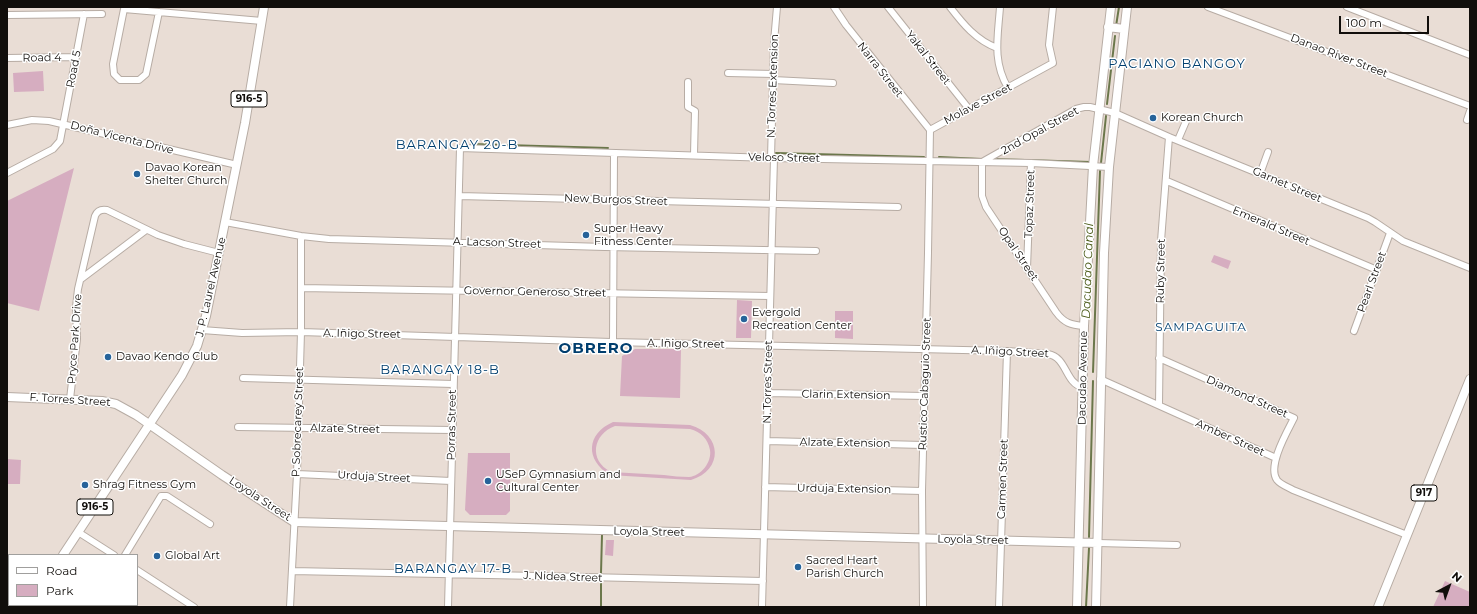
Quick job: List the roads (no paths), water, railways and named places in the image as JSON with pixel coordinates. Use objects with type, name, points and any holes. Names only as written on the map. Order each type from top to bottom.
[{"type":"main road","name":"J. P. Laurel Avenue","points":[[64,554],[150,425],[190,361],[197,346],[202,330],[237,165],[248,108],[264,7]]},
{"type":"main road","name":"Dacudao Avenue","points":[[1076,607],[1084,326],[1093,166],[1111,7]]},
{"type":"main road","name":"Dacudao Avenue","points":[[1096,607],[1104,253],[1109,167],[1127,7]]},
{"type":"main road","points":[[1108,27],[1124,29]]},
{"type":"main road","name":"917","points":[[1378,607],[1470,379]]},
{"type":"main road","name":"F. Torres Street","points":[[7,397],[112,402],[150,425]]},
{"type":"main road","name":"Loyola Street","points":[[150,425],[294,522],[1098,543]]},
{"type":"street","name":"Narra Street","points":[[834,7],[846,25],[930,130]]},
{"type":"street","name":"Yakal Street","points":[[888,7],[969,109]]},
{"type":"street","points":[[950,7],[971,32],[983,41],[997,48]]},
{"type":"street","points":[[1000,7],[997,48],[998,67],[1008,88]]},
{"type":"street","name":"Molave Street","points":[[930,130],[1053,63],[1049,46],[1053,7]]},
{"type":"street","name":"Danao River Street","points":[[1208,7],[1470,106]]},
{"type":"street","points":[[1347,7],[1470,55]]},
{"type":"street","points":[[159,12],[146,74],[139,80],[120,80],[114,74],[113,64],[124,9],[159,12],[262,21]]},
{"type":"street","name":"N. Torres Extension","points":[[772,158],[774,42],[777,10]]},
{"type":"street","name":"Road 5","points":[[7,174],[56,147],[60,141],[84,14]]},
{"type":"street","points":[[7,15],[102,14]]},
{"type":"street","name":"Road 4","points":[[7,58],[76,57]]},
{"type":"street","points":[[728,73],[833,83]]},
{"type":"street","points":[[688,82],[688,107],[695,111],[694,155]]},
{"type":"street","name":"2nd Opal Street","points":[[982,162],[1076,110],[1084,107],[1100,109]]},
{"type":"street","name":"Garnet Street","points":[[1100,109],[1115,113],[1169,137],[1368,218],[1409,244],[1470,268]]},
{"type":"street","points":[[1467,120],[1470,112]]},
{"type":"street","name":"Doña Vicenta Drive","points":[[7,125],[41,119],[237,165]]},
{"type":"street","points":[[1178,140],[1187,119]]},
{"type":"street","points":[[929,161],[930,130]]},
{"type":"street","name":"Ruby Street","points":[[1159,405],[1161,240],[1167,181],[1169,137]]},
{"type":"street","name":"Veloso Street","points":[[460,148],[772,158],[1031,163],[1109,167]]},
{"type":"street","name":"Porras Street","points":[[448,607],[455,290],[460,148]]},
{"type":"street","points":[[1260,174],[1268,152]]},
{"type":"street","points":[[613,342],[614,153]]},
{"type":"street","name":"N. Torres Street","points":[[762,607],[773,205],[772,158]]},
{"type":"street","name":"Rustico Cabaguio Street","points":[[923,607],[922,491],[929,222],[929,161]]},
{"type":"street","name":"Opal Street","points":[[982,162],[982,196],[986,207],[1060,317],[1068,324],[1073,326],[1084,326]]},
{"type":"street","name":"Topaz Street","points":[[1027,268],[1031,163]]},
{"type":"street","name":"Emerald Street","points":[[1167,181],[1377,270]]},
{"type":"street","name":"New Burgos Street","points":[[459,196],[898,207]]},
{"type":"street","name":"Pryce Park Drive","points":[[70,399],[77,340],[77,302],[95,216],[98,211],[107,210],[146,230],[169,239],[219,253]]},
{"type":"street","name":"A. Lacson Street","points":[[225,222],[302,236],[329,239],[816,251]]},
{"type":"street","name":"Pryce Park Drive","points":[[81,279],[146,230]]},
{"type":"street","name":"Pearl Street","points":[[1354,331],[1390,233]]},
{"type":"street","name":"P. Sobrecarey Street","points":[[290,607],[297,474],[302,236]]},
{"type":"street","name":"Governor Generoso Street","points":[[301,288],[770,296]]},
{"type":"street","name":"A. Iñigo Street","points":[[202,330],[242,333],[301,332],[613,342],[1007,351],[1055,355],[1060,359],[1074,383],[1082,387]]},
{"type":"street","name":"Carmen Street","points":[[999,607],[1007,351]]},
{"type":"street","name":"Diamond Street","points":[[1159,358],[1294,418],[1276,458]]},
{"type":"street","points":[[243,378],[453,384]]},
{"type":"street","name":"Amber Street","points":[[1100,379],[1276,458],[1274,470],[1275,475],[1280,482],[1286,486],[1407,535]]},
{"type":"street","name":"Clarin Extension","points":[[768,393],[924,396]]},
{"type":"street","name":"Alzate Street","points":[[238,427],[452,430]]},
{"type":"street","name":"Alzate Extension","points":[[767,441],[923,445]]},
{"type":"street","name":"Urduja Street","points":[[297,474],[451,481]]},
{"type":"street","name":"Urduja Extension","points":[[765,488],[922,491]]},
{"type":"street","points":[[126,554],[161,496],[167,496],[210,524]]},
{"type":"street","points":[[78,532],[112,554]]},
{"type":"street","name":"Loyola Street","points":[[1098,543],[1177,545]]},
{"type":"street","points":[[138,571],[194,607]]},
{"type":"street","name":"J. Nidea Street","points":[[292,571],[448,573],[763,581]]},
{"type":"waterway","name":"Dacudao Canal","points":[[1116,26],[1119,7]]},
{"type":"waterway","name":"Dacudao Canal","points":[[1107,104],[1115,36]]},
{"type":"waterway","name":"Dacudao Canal","points":[[1101,163],[1106,116]]},
{"type":"waterway","points":[[471,144],[608,148]]},
{"type":"waterway","points":[[776,153],[924,157]]},
{"type":"waterway","points":[[939,157],[982,159]]},
{"type":"waterway","points":[[993,159],[1090,162]]},
{"type":"waterway","name":"Dacudao Canal","points":[[1093,372],[1100,171]]},
{"type":"waterway","name":"Dacudao Canal","points":[[1089,537],[1093,381]]},
{"type":"waterway","points":[[601,573],[602,535]]},
{"type":"waterway","name":"Dacudao Canal","points":[[1086,607],[1089,548]]},
{"type":"waterway","points":[[601,583],[601,607]]},
{"type":"place","name":"Korean Church","points":[[1153,118]]},
{"type":"place","name":"Davao Korean Shelter Church","points":[[137,174]]},
{"type":"place","name":"Super Heavy Fitness Center","points":[[586,235]]},
{"type":"place","name":"Evergold Recreation Center","points":[[744,319]]},
{"type":"place","name":"Davao Kendo Club","points":[[108,357]]},
{"type":"place","name":"USeP Gymnasium and Cultural Center","points":[[488,481]]},
{"type":"place","name":"Shrag Fitness Gym","points":[[85,485]]},
{"type":"place","name":"Global Art","points":[[157,556]]},
{"type":"place","name":"Sacred Heart Parish Church","points":[[798,567]]},
{"type":"district","name":"PACIANO BANGOY","points":[[1177,64]]},
{"type":"district","name":"BARANGAY 20-B","points":[[457,145]]},
{"type":"district","name":"SAMPAGUITA","points":[[1201,327]]},
{"type":"district","name":"OBRERO","points":[[596,349]]},
{"type":"district","name":"BARANGAY 18-B","points":[[440,370]]},
{"type":"district","name":"BARANGAY 17-B","points":[[453,569]]}]
